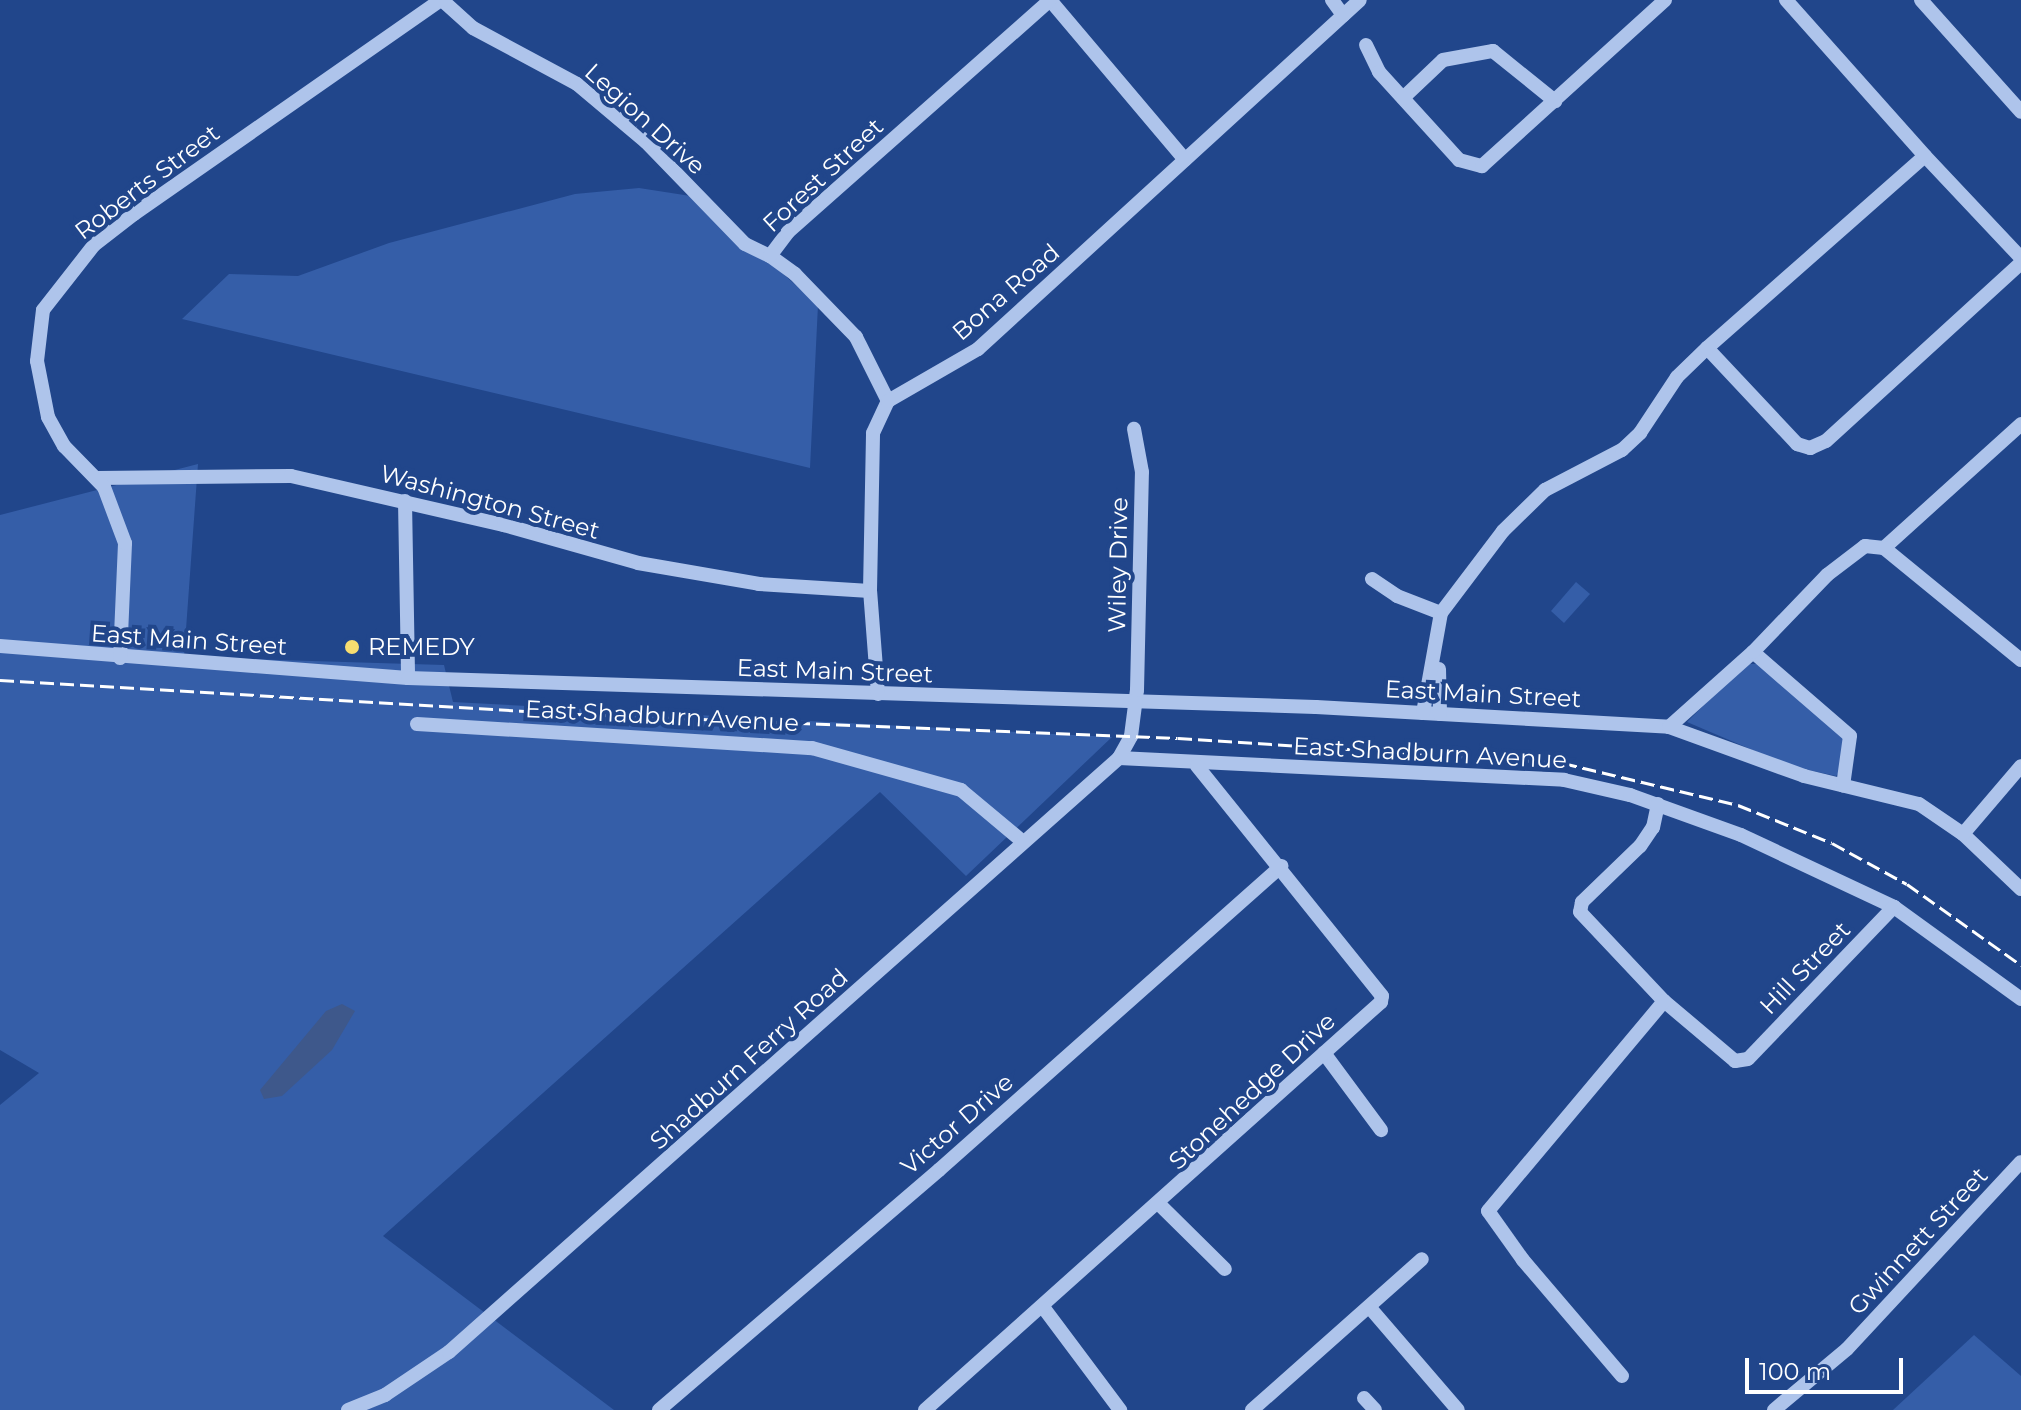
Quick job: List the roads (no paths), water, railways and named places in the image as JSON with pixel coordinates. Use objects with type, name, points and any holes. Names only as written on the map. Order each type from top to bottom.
[{"type":"street","name":"Legion Drive","points":[[442,0],[473,28],[577,84],[646,142],[745,244],[770,256]]},
{"type":"street","name":"Roberts Street","points":[[120,658],[128,562],[116,515],[98,478],[64,446],[48,417],[41,386],[37,340],[43,310],[59,285],[94,245],[442,0]]},
{"type":"street","name":"Forest Street","points":[[888,401],[856,337],[795,274],[770,256],[788,232],[1050,0]]},
{"type":"street","points":[[1050,0],[1185,160]]},
{"type":"street","points":[[1332,0],[1343,15]]},
{"type":"street","name":"Bona Road","points":[[888,401],[978,349],[1360,0]]},
{"type":"street","points":[[1366,45],[1379,72],[1459,160],[1482,166],[1665,0]]},
{"type":"street","points":[[1707,348],[1797,444],[1810,448],[1826,441],[2021,260],[1786,0]]},
{"type":"street","points":[[1921,0],[2021,112]]},
{"type":"street","points":[[1403,98],[1443,60],[1493,51],[1555,101]]},
{"type":"street","points":[[1423,713],[1441,613],[1454,590],[1512,522],[1565,476],[1622,450],[1640,433],[1677,377],[1925,156]]},
{"type":"street","points":[[878,694],[870,591],[873,433],[888,401]]},
{"type":"street","points":[[1669,727],[1753,652],[1857,550],[1884,548],[2021,424]]},
{"type":"street","name":"Wiley Drive","points":[[1134,429],[1142,472],[1136,702]]},
{"type":"street","name":"Washington Street","points":[[98,478],[291,476],[405,501],[638,563],[759,584],[870,591]]},
{"type":"street","points":[[405,501],[408,678]]},
{"type":"street","points":[[1884,548],[2021,660]]},
{"type":"street","points":[[1372,579],[1397,596],[1441,613]]},
{"type":"street","points":[[1438,637],[1440,714]]},
{"type":"street","name":"East Main Street","points":[[0,646],[120,658],[408,678],[1423,713],[1669,727],[1843,786],[1919,804],[1963,834],[2021,889]]},
{"type":"street","points":[[1753,652],[1850,736],[1843,786]]},
{"type":"street","name":"Shadburn Ferry Road","points":[[348,1410],[385,1395],[449,1352],[1119,758],[1131,736],[1136,702]]},
{"type":"street","name":"East Shadburn Avenue","points":[[417,724],[812,748],[953,787],[979,801],[1022,841]]},
{"type":"street","name":"East Shadburn Avenue","points":[[1119,758],[1197,766],[1564,780],[1658,804],[1741,835],[1894,907],[2021,999]]},
{"type":"street","name":"Stonehedge Drive","points":[[925,1410],[1160,1205],[1382,996],[1281,866],[1197,766]]},
{"type":"street","points":[[1963,834],[2021,766]]},
{"type":"street","points":[[1622,1376],[1490,1219],[1488,1211],[1664,1001],[1580,912],[1582,902],[1640,846],[1653,827],[1658,804]]},
{"type":"street","name":"Victor Drive","points":[[659,1410],[939,1170],[1281,866]]},
{"type":"street","name":"Hill Street","points":[[1664,1001],[1735,1061],[1748,1059],[1894,907]]},
{"type":"street","points":[[1324,1053],[1381,1130]]},
{"type":"street","name":"Gwinnett Street","points":[[1774,1410],[1847,1349],[2021,1162]]},
{"type":"street","points":[[1160,1205],[1225,1269]]},
{"type":"street","points":[[1252,1410],[1371,1309],[1422,1259]]},
{"type":"street","points":[[1043,1307],[1120,1410]]},
{"type":"street","points":[[1371,1309],[1458,1410]]},
{"type":"railway","points":[[0,680],[576,714],[1178,738],[1563,763],[1738,805],[1832,843],[1907,884],[2021,965]]},
{"type":"place","name":"REMEDY","points":[[352,647]]}]
